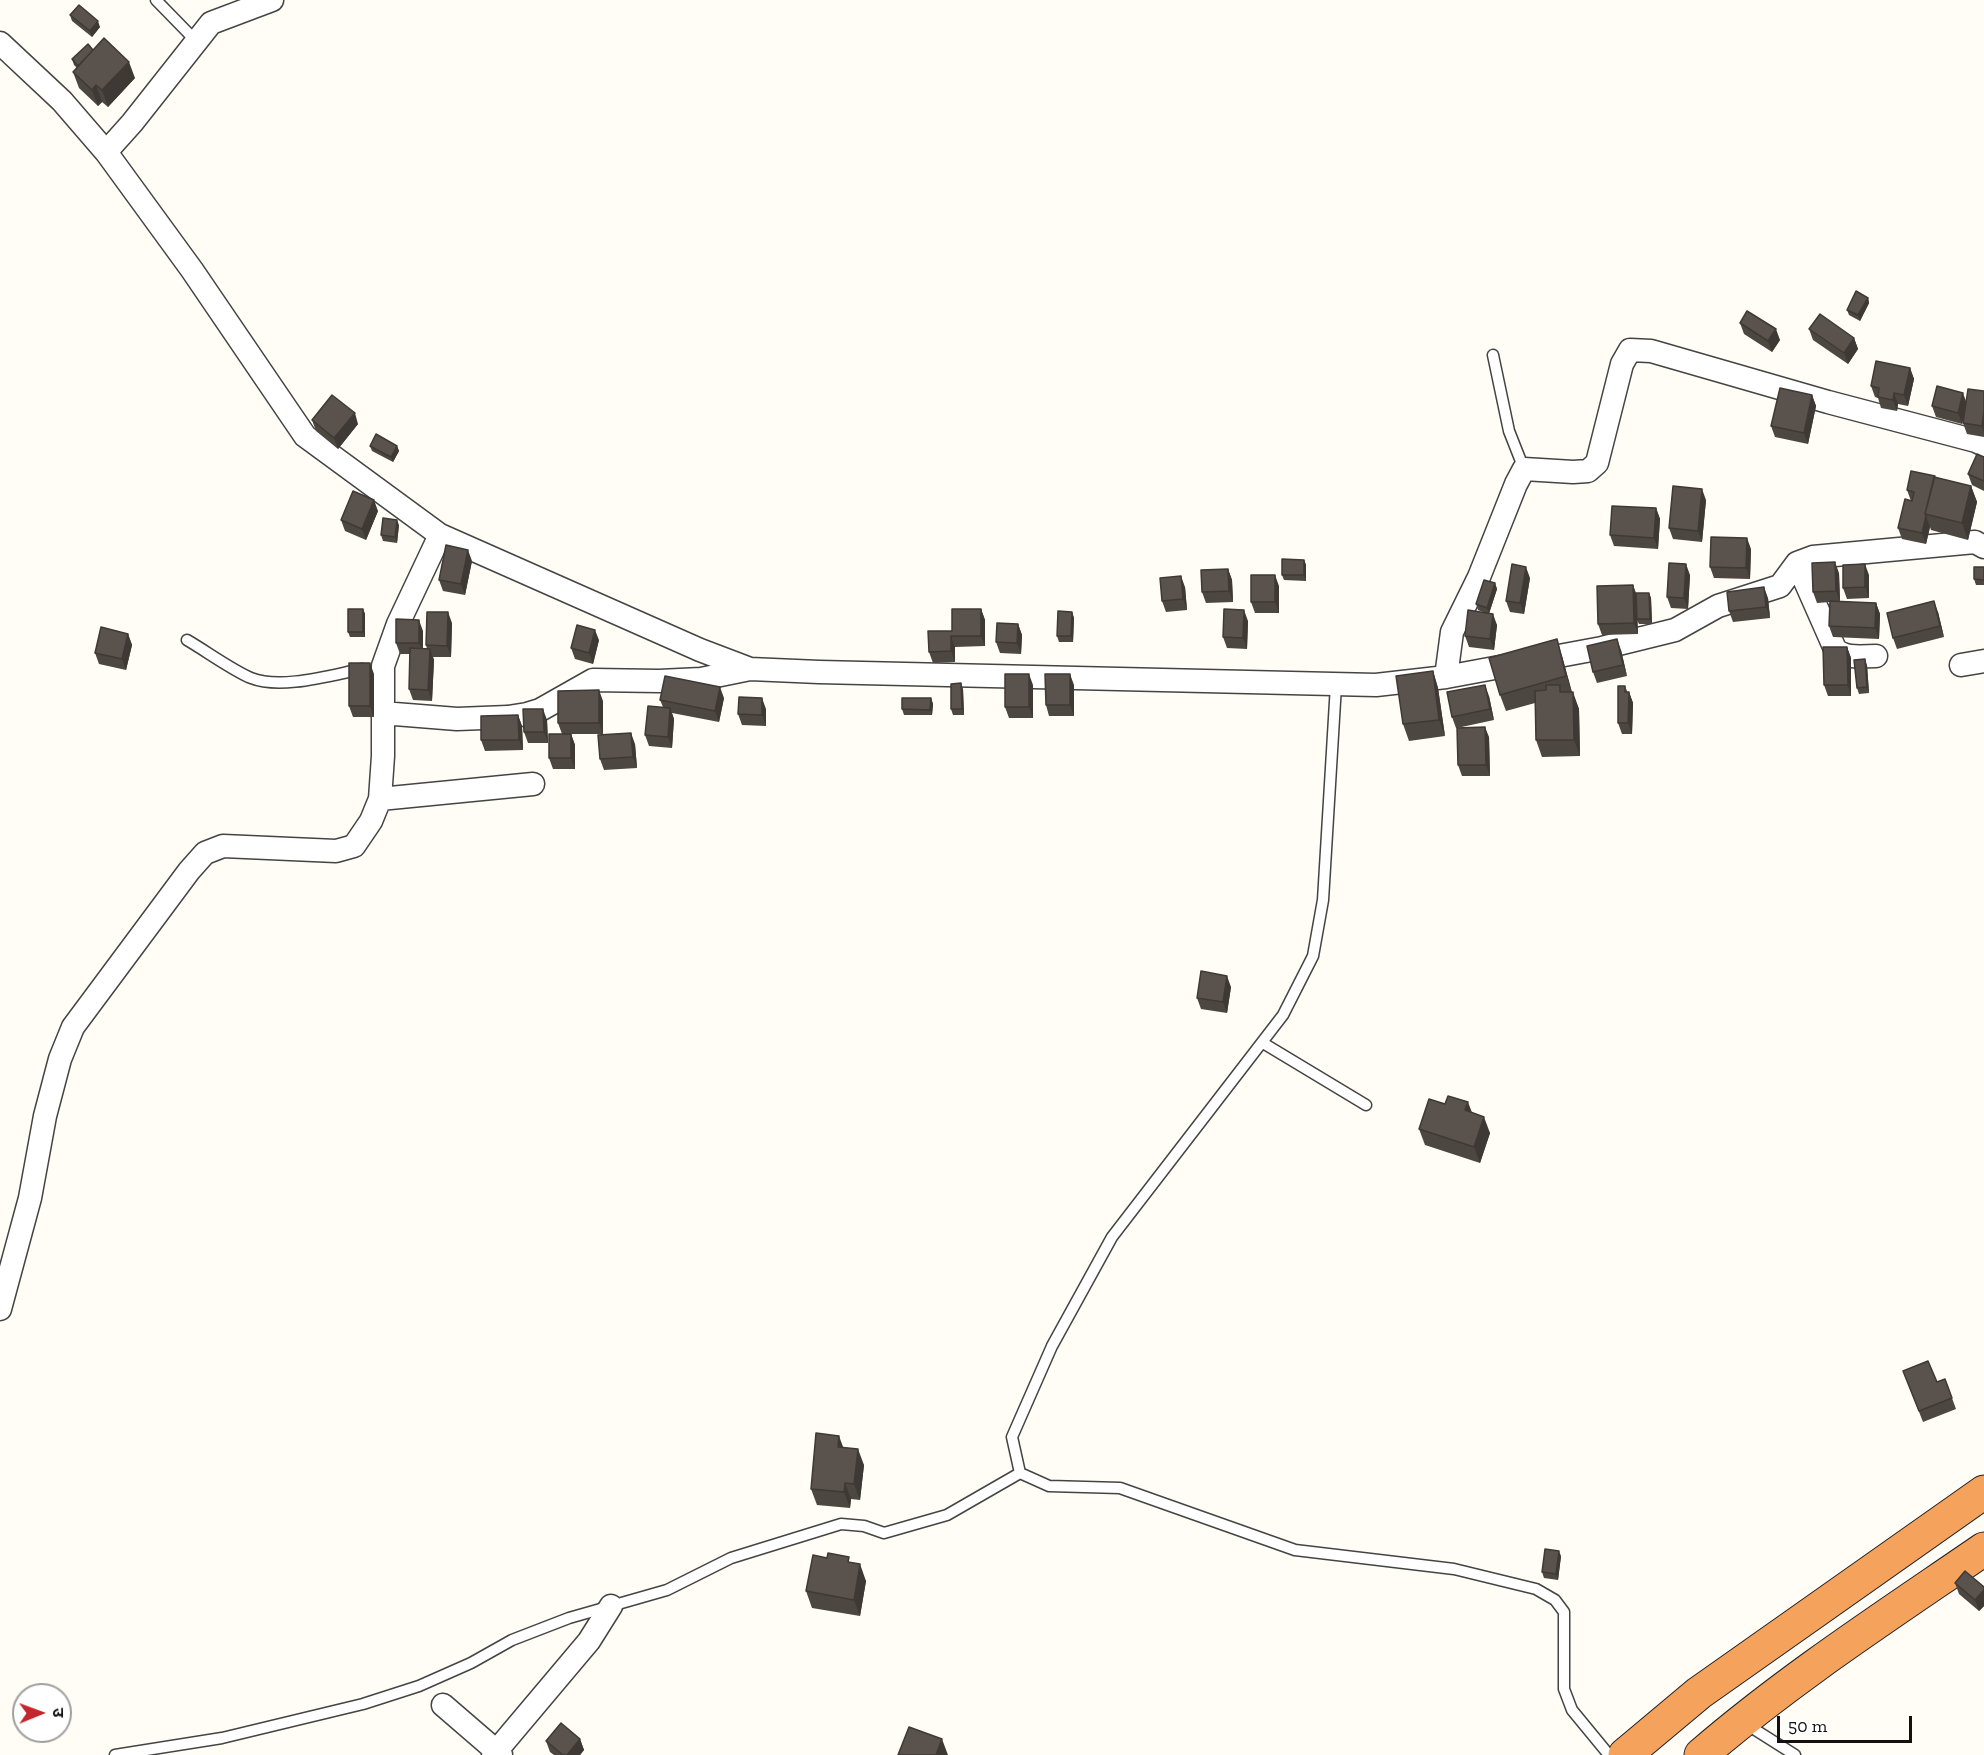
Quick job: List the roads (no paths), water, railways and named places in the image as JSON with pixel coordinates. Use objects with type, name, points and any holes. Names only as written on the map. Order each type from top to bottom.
[{"type":"highway","points":[[1625,1755],[1699,1693],[1984,1492]]},
{"type":"highway","points":[[1701,1755],[1741,1720],[1865,1630],[1984,1549]]},
{"type":"street","points":[[106,152],[132,123],[211,23],[272,0]]},
{"type":"street","points":[[0,43],[62,101],[106,152],[192,270],[305,436],[440,535],[700,650],[750,669]]},
{"type":"street","points":[[1446,677],[1452,632],[1479,577],[1524,469],[1588,471],[1597,463],[1622,364],[1630,350],[1651,351],[1984,445]]},
{"type":"street","points":[[0,1308],[30,1198],[47,1106],[60,1059],[73,1027],[189,871],[205,853],[223,846],[336,851],[354,846],[371,821],[380,799],[383,756],[381,713],[383,666],[398,624],[440,535]]},
{"type":"street","points":[[381,713],[457,719],[517,716],[540,710],[593,680],[701,679],[750,669],[1376,685],[1446,677],[1602,648],[1675,630],[1718,606],[1780,586],[1797,563],[1813,556],[1975,542],[1984,547]]},
{"type":"street","points":[[1797,563],[1839,653],[1848,656],[1876,656]]},
{"type":"street","points":[[1961,665],[1984,661]]},
{"type":"street","points":[[380,799],[533,784]]},
{"type":"street","points":[[442,1705],[497,1754],[589,1641],[611,1606]]},
{"type":"lane","points":[[156,0],[196,41]]},
{"type":"lane","points":[[1493,355],[1509,431],[1524,469]]},
{"type":"lane","points":[[187,640],[252,678],[268,682],[291,682],[383,666]]},
{"type":"lane","points":[[1020,1473],[1012,1437],[1052,1346],[1112,1237],[1263,1043],[1283,1015],[1313,956],[1323,900],[1336,685]]},
{"type":"lane","points":[[1263,1043],[1366,1106]]},
{"type":"lane","points":[[115,1755],[222,1738],[363,1704],[429,1682],[471,1663],[512,1640],[569,1618],[667,1590],[731,1558],[841,1524],[864,1526],[884,1533],[947,1515],[1020,1473]]},
{"type":"lane","points":[[1020,1473],[1048,1486],[1120,1488],[1295,1550],[1454,1569],[1536,1589],[1555,1600],[1564,1612],[1564,1689],[1572,1710],[1610,1755]]},
{"type":"lane","points":[[1741,1720],[1795,1755]]}]
